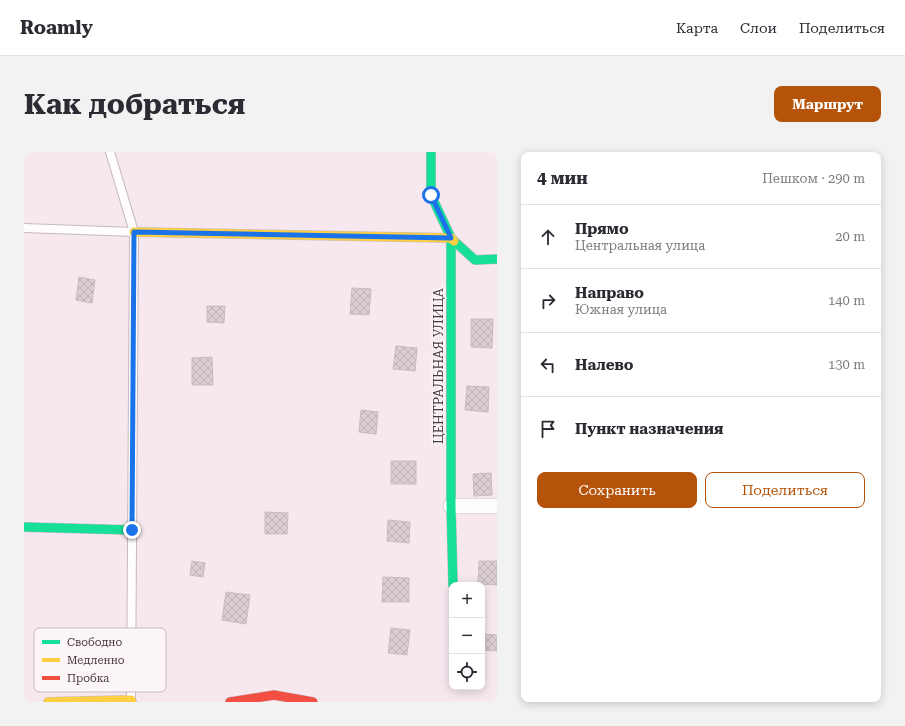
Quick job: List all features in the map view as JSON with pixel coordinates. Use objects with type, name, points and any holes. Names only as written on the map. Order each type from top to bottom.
[{"type":"street","name":"ЦЕНТРАЛЬНАЯ УЛИЦА","points":[[431,152],[431,195],[451,238],[451,506],[453,582]]},
{"type":"street","points":[[134,232],[451,238],[475,260],[497,259]]},
{"type":"street","points":[[451,506],[497,506]]},
{"type":"street","points":[[24,527],[132,530]]},
{"type":"street","points":[[230,702],[274,695],[313,702]]},
{"type":"street","points":[[48,702],[132,701]]},
{"type":"lane","points":[[110,152],[134,232],[132,628]]},
{"type":"lane","points":[[24,228],[134,232]]},
{"type":"building","points":[[79,277],[95,280],[92,303],[76,300]]},
{"type":"building","points":[[352,288],[371,289],[369,315],[350,314]]},
{"type":"building","points":[[207,306],[225,306],[224,323],[207,322]]},
{"type":"building","points":[[471,319],[493,319],[492,348],[471,347]]},
{"type":"building","points":[[396,346],[417,348],[415,371],[393,369]]},
{"type":"building","points":[[212,357],[213,385],[192,385],[192,358]]},
{"type":"building","points":[[467,386],[489,387],[488,412],[465,410]]},
{"type":"building","points":[[361,410],[378,412],[376,434],[359,432]]},
{"type":"building","points":[[391,461],[416,461],[416,484],[391,484]]},
{"type":"building","points":[[491,473],[492,495],[474,496],[473,474]]},
{"type":"building","points":[[265,512],[288,513],[287,534],[265,534]]},
{"type":"building","points":[[388,520],[410,522],[409,543],[387,541]]},
{"type":"building","points":[[192,561],[205,563],[203,577],[190,575]]},
{"type":"building","points":[[479,561],[497,561],[497,585],[485,584],[485,582],[478,582]]},
{"type":"building","points":[[383,577],[409,578],[409,602],[382,602]]},
{"type":"building","points":[[226,592],[250,595],[246,624],[222,620]]},
{"type":"building","points":[[391,628],[410,630],[407,655],[388,653]]},
{"type":"building","points":[[485,634],[497,635],[497,651],[485,650]]},
{"type":"traffic: fast","points":[[431,152],[431,195],[451,238],[451,506],[453,582]]},
{"type":"traffic: fast","points":[[454,241],[475,260],[497,259]]},
{"type":"traffic: fast","points":[[24,527],[132,530]]},
{"type":"traffic: slow","points":[[134,232],[451,238],[454,241]]},
{"type":"traffic: slow","points":[[48,702],[131,700],[132,702]]},
{"type":"traffic: jam","points":[[230,702],[274,695],[313,702]]},
{"type":"route","points":[[132,530],[134,232],[451,238],[431,195]]}]
